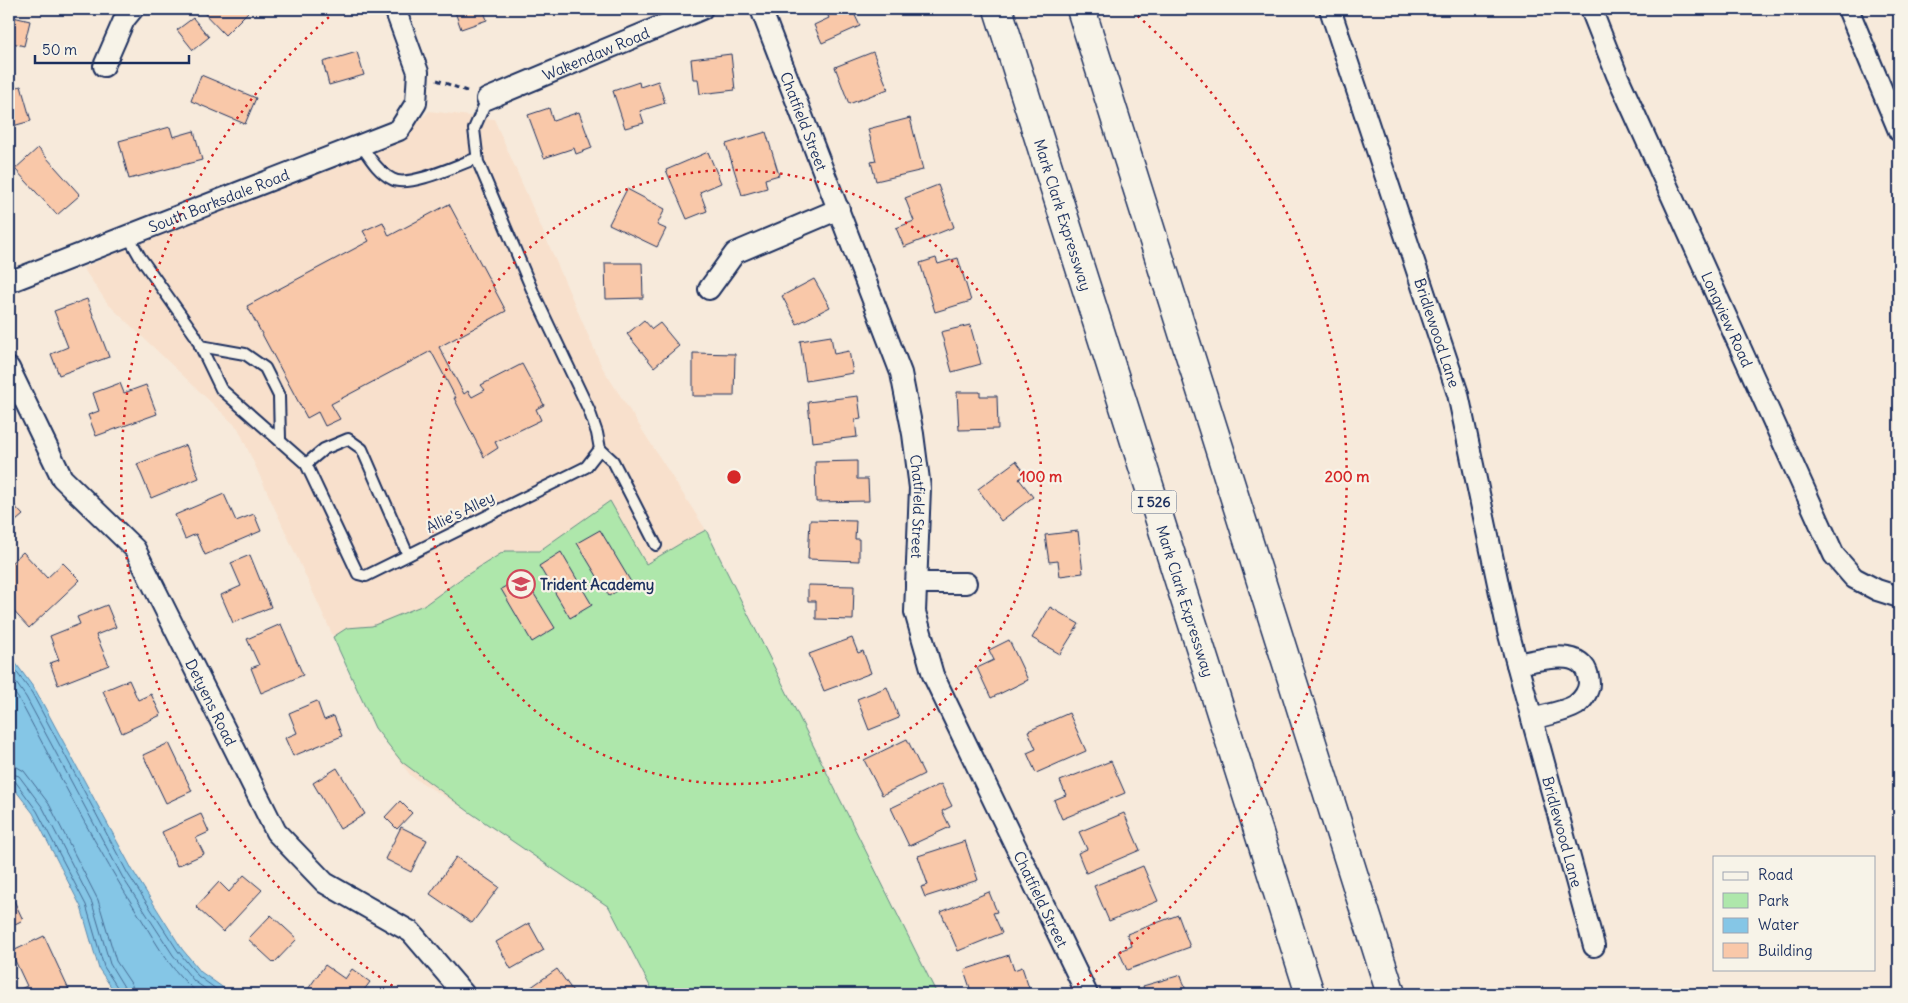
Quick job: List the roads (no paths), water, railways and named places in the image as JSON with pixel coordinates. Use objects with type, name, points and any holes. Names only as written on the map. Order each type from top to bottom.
[{"type":"highway","name":"Mark Clark Expressway","points":[[998,9],[1310,994]]},
{"type":"highway","points":[[1081,9],[1391,994]]},
{"type":"street","points":[[104,66],[124,20],[134,9]]},
{"type":"street","name":"South Barksdale Road","points":[[9,282],[399,130],[416,102],[418,72],[395,9]]},
{"type":"street","name":"Wakendaw Road","points":[[487,99],[702,9]]},
{"type":"street","name":"Chatfield Street","points":[[761,9],[901,372],[913,434],[920,488],[915,612],[933,674],[1087,994]]},
{"type":"street","name":"Bridlewood Lane","points":[[1330,9],[1458,394],[1508,631],[1594,946]]},
{"type":"street","name":"Longview Road","points":[[1591,9],[1621,84],[1834,555],[1854,578],[1877,590],[1899,597]]},
{"type":"street","points":[[1848,9],[1899,130]]},
{"type":"street","points":[[709,289],[735,252],[839,209]]},
{"type":"street","name":"Detyens Road","points":[[9,368],[62,478],[135,549],[276,832],[325,883],[411,932],[464,994]]},
{"type":"street","points":[[916,583],[966,583]]},
{"type":"street","points":[[1517,664],[1568,657],[1580,662],[1588,673],[1589,685],[1584,697],[1575,705],[1532,719]]},
{"type":"lane","points":[[487,99],[474,129],[477,158],[533,292],[589,410],[600,449],[614,461],[656,545]]},
{"type":"lane","points":[[361,145],[376,166],[394,181],[417,181],[477,158]]},
{"type":"lane","name":"Allie's Alley","points":[[128,236],[140,257],[195,335],[221,388],[306,464],[358,574],[366,576],[586,467],[600,449]]},
{"type":"lane","points":[[200,346],[245,354],[265,368],[279,396],[280,439]]},
{"type":"lane","points":[[306,464],[324,449],[348,438],[362,449],[408,555]]},
{"type":"water","points":[[9,654],[36,691],[133,871],[182,949],[201,972],[232,994],[116,994],[99,969],[81,907],[33,813],[9,782]]},
{"type":"place","name":"Trident Academy","points":[[521,584]]}]
